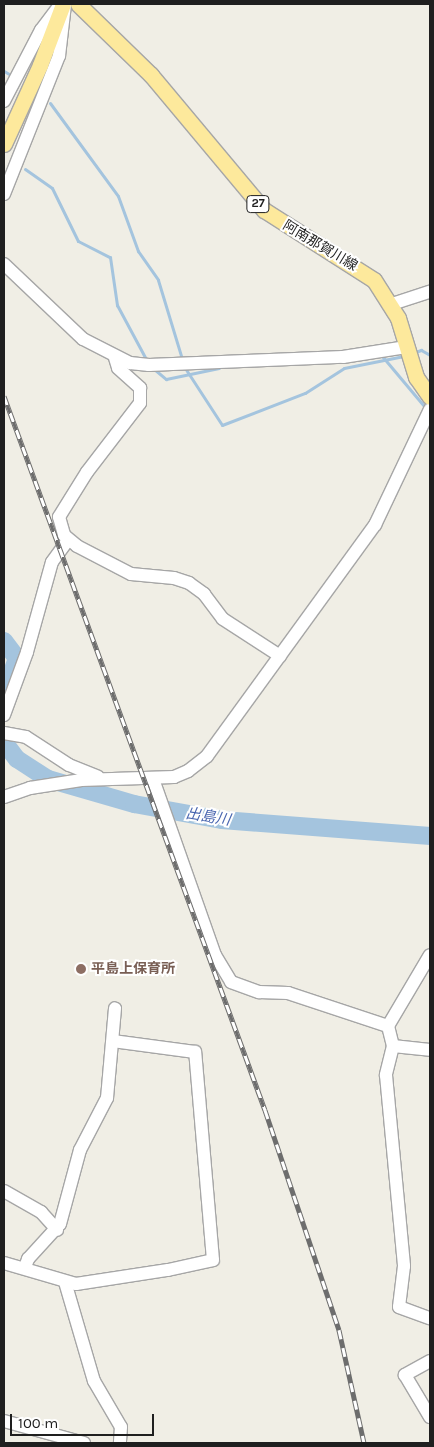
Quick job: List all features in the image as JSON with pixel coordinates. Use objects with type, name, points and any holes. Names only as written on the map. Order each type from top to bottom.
[{"type":"main road","points":[[4,144],[40,65],[63,4]]},
{"type":"main road","name":"阿南那賀川線","points":[[78,4],[151,75],[264,210],[374,280],[392,304],[416,377],[430,397]]},
{"type":"street","points":[[4,101],[16,78],[63,4]]},
{"type":"street","points":[[4,194],[44,97],[62,47],[63,4]]},
{"type":"street","points":[[4,264],[83,338],[115,358],[149,365],[343,358],[406,347]]},
{"type":"street","points":[[392,304],[430,292]]},
{"type":"street","points":[[115,358],[118,368],[140,388],[140,403],[88,472],[59,517],[68,540],[132,574],[174,578],[189,583],[204,594],[223,619],[280,656]]},
{"type":"street","points":[[4,796],[30,788],[105,780],[153,779],[188,771],[207,756],[385,508],[430,409]]},
{"type":"street","points":[[4,715],[27,652],[52,562],[68,540]]},
{"type":"street","points":[[4,733],[26,737],[69,765],[105,780]]},
{"type":"street","points":[[153,779],[215,955],[231,982],[260,992],[288,993],[388,1026]]},
{"type":"street","points":[[430,954],[388,1026],[393,1046],[386,1075],[404,1266],[399,1307],[430,1318]]},
{"type":"street","points":[[25,1268],[28,1259],[57,1230],[80,1150],[107,1098],[115,1008]]},
{"type":"street","points":[[4,1263],[65,1282],[87,1283],[168,1270],[213,1260],[195,1052],[112,1041]]},
{"type":"street","points":[[393,1046],[430,1050]]},
{"type":"street","points":[[4,1191],[41,1212],[57,1230]]},
{"type":"street","points":[[65,1282],[94,1381],[121,1428],[120,1443]]},
{"type":"street","points":[[430,1361],[405,1375],[430,1417]]},
{"type":"street","points":[[4,1421],[84,1443]]},
{"type":"waterway","points":[[4,71],[14,77]]},
{"type":"waterway","points":[[50,103],[118,196],[138,251],[158,280],[182,359]]},
{"type":"waterway","points":[[25,169],[52,188],[78,241],[110,257],[117,305],[146,359]]},
{"type":"waterway","points":[[413,353],[421,350],[430,355]]},
{"type":"waterway","points":[[382,356],[424,406]]},
{"type":"waterway","points":[[185,368],[222,425],[305,393],[344,368],[404,356]]},
{"type":"waterway","points":[[154,369],[166,379],[219,368]]},
{"type":"waterway","name":"出島川","points":[[4,641],[17,658],[4,695]]},
{"type":"waterway","name":"出島川","points":[[4,742],[17,759],[48,779],[134,804],[222,820],[430,836]]},
{"type":"railway","points":[[4,396],[265,1110],[339,1330],[364,1443]]},
{"type":"place","name":"平島上保育所","points":[[81,969]]}]
